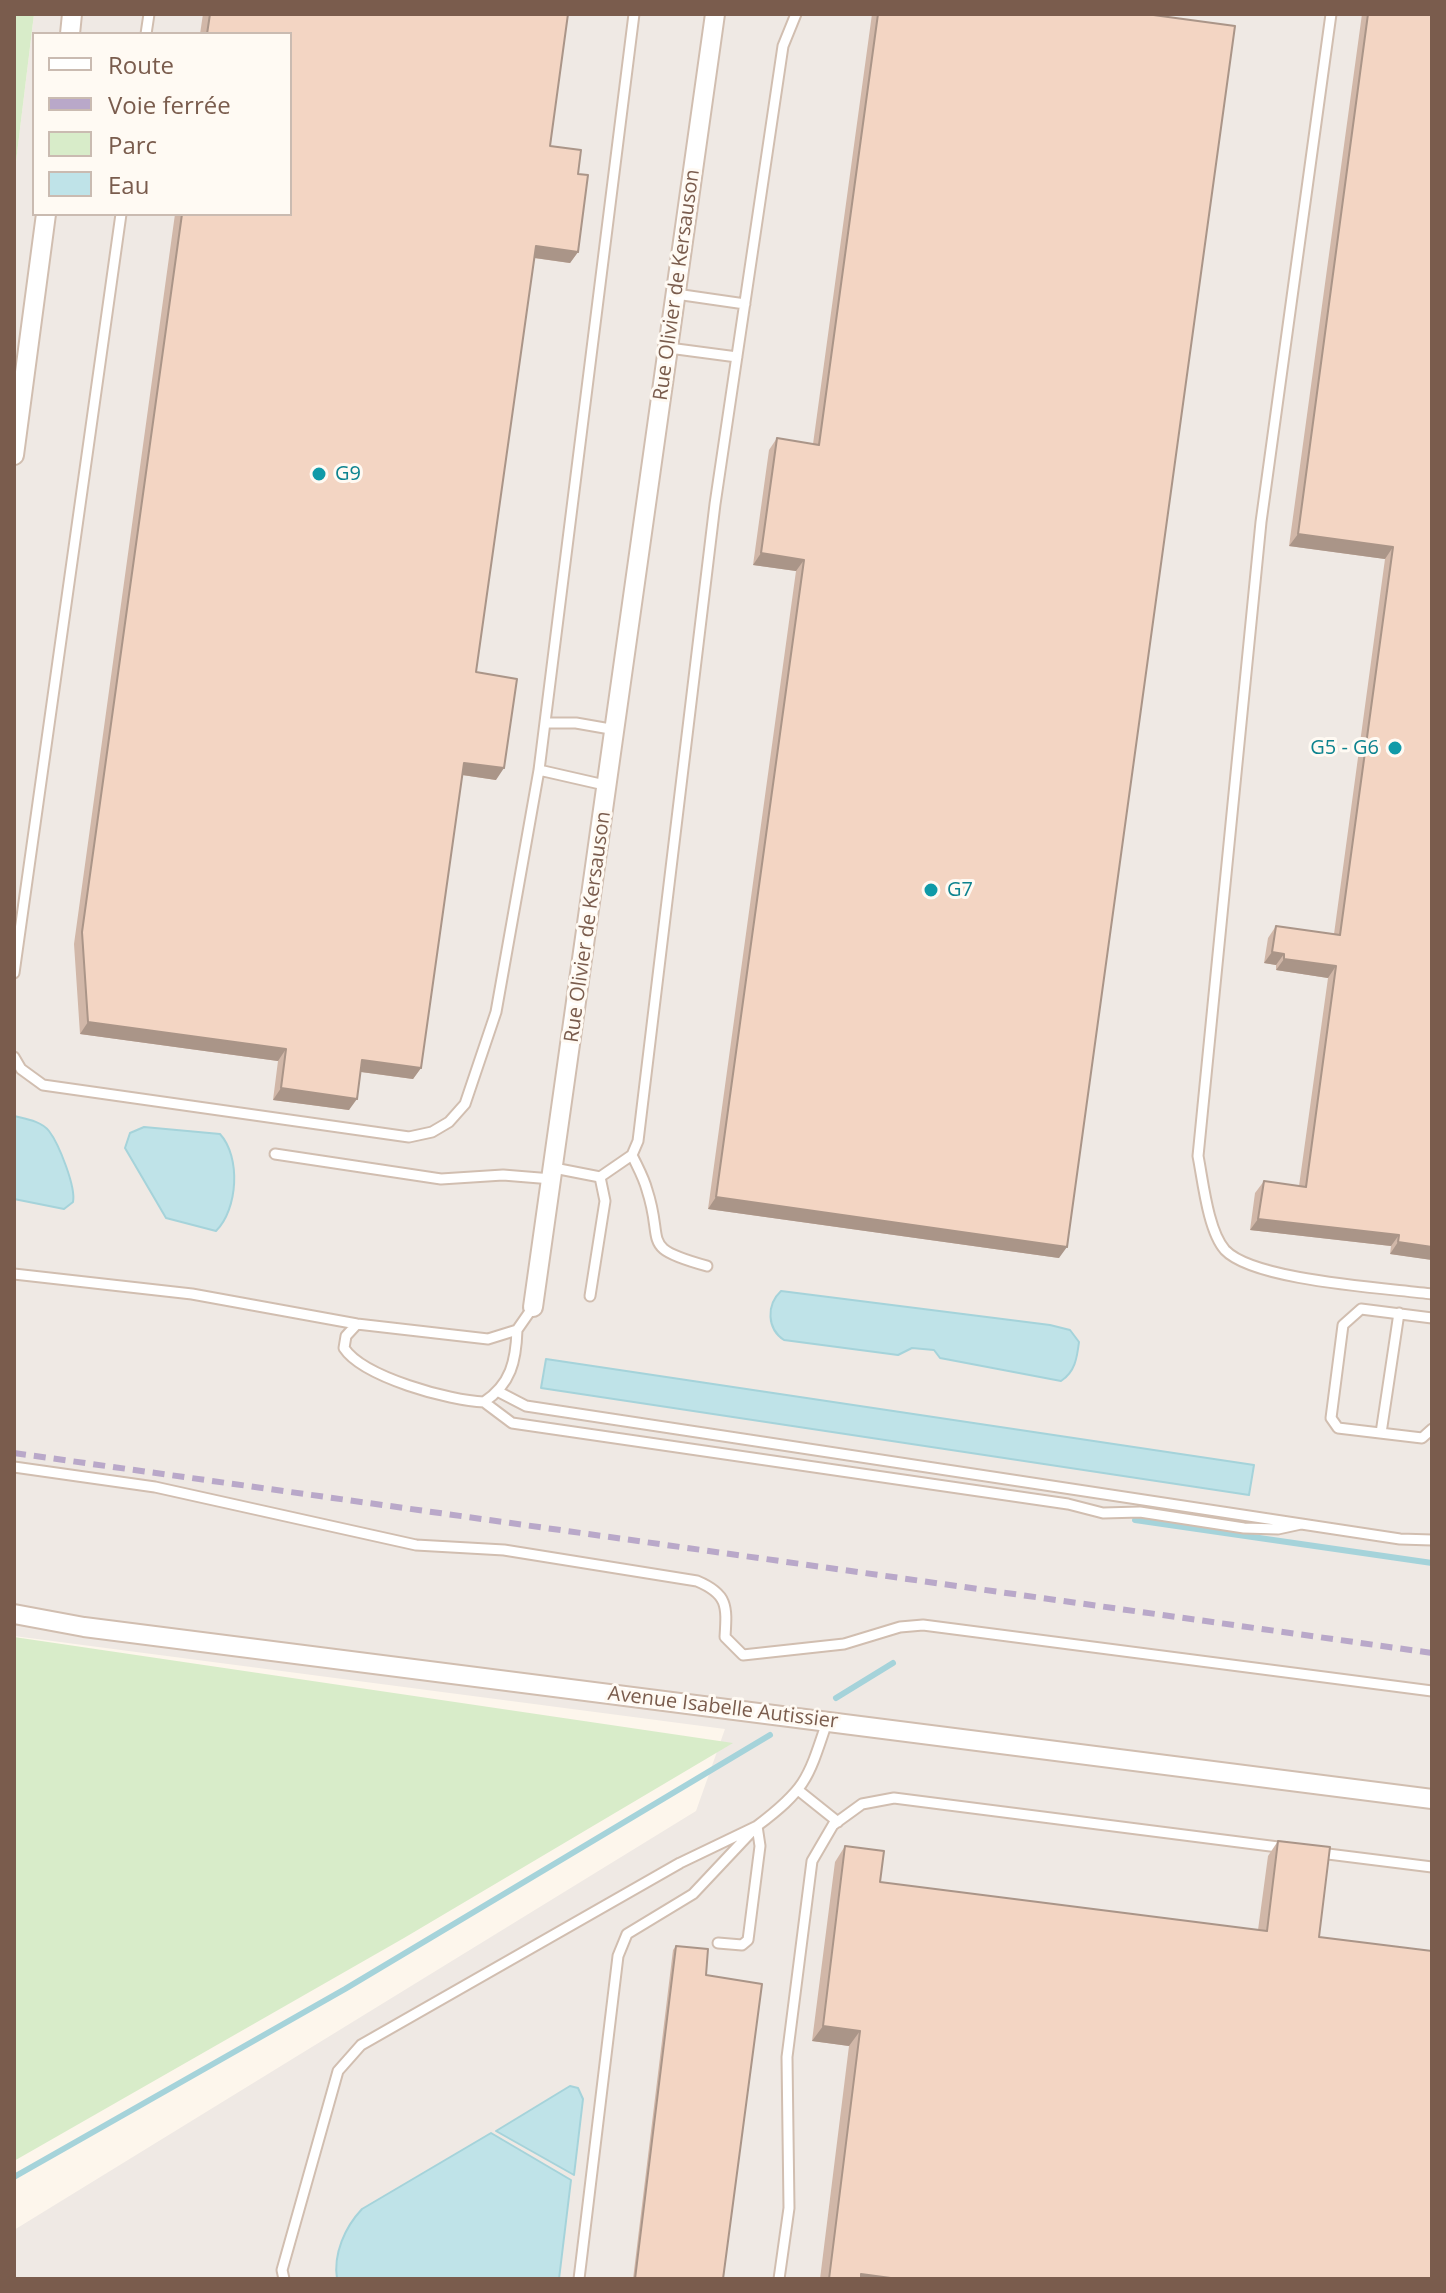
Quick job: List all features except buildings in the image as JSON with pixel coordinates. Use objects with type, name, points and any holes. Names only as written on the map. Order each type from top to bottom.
[{"type":"street","name":"Rue Olivier de Kersauson","points":[[533,1307],[609,786],[715,14]]},
{"type":"street","points":[[14,455],[46,216]]},
{"type":"street","name":"Avenue Isabelle Autissier","points":[[14,1614],[84,1627],[1432,1799]]},
{"type":"lane","points":[[14,1057],[21,1069],[43,1085],[409,1137],[432,1132],[449,1122],[465,1104],[496,1012],[539,770],[634,14]]},
{"type":"lane","points":[[275,1154],[441,1179],[553,1173],[600,1177],[632,1155],[638,1141],[713,519],[783,46],[796,14]]},
{"type":"lane","points":[[1331,14],[1261,522],[1198,1156],[1207,1206],[1223,1248],[1241,1263],[1295,1276],[1432,1294]]},
{"type":"lane","points":[[14,973],[121,216]]},
{"type":"lane","points":[[676,294],[745,304]]},
{"type":"lane","points":[[669,348],[737,357]]},
{"type":"lane","points":[[545,723],[576,723],[616,730]]},
{"type":"lane","points":[[539,770],[609,786]]},
{"type":"lane","points":[[632,1155],[648,1192],[653,1234],[661,1247],[674,1257],[707,1266]]},
{"type":"lane","points":[[590,1296],[605,1201],[600,1177]]},
{"type":"lane","points":[[14,1274],[192,1294],[357,1324],[488,1339],[517,1330],[516,1354],[507,1382],[484,1402]]},
{"type":"lane","name":"Rue Olivier de Kersauson","points":[[517,1330],[533,1307]]},
{"type":"lane","points":[[1432,1318],[1361,1309],[1343,1325],[1331,1418],[1338,1428],[1422,1438],[1432,1429]]},
{"type":"lane","points":[[1381,1433],[1399,1313]]},
{"type":"lane","points":[[357,1324],[346,1336],[344,1348],[364,1368],[463,1401],[484,1402],[512,1423],[1068,1504],[1103,1513],[1140,1512],[1244,1528],[1278,1529],[1309,1522]]},
{"type":"lane","points":[[499,1392],[526,1406],[1309,1522],[1400,1539],[1432,1540]]},
{"type":"lane","points":[[14,1467],[155,1487],[416,1545],[504,1550],[697,1581],[715,1588],[723,1598],[725,1637],[743,1655],[844,1644],[900,1627],[923,1625],[1432,1691]]},
{"type":"lane","points":[[579,2279],[618,1956],[627,1934],[693,1894],[757,1826],[798,1790],[808,1779],[827,1721]]},
{"type":"lane","points":[[798,1790],[838,1822]]},
{"type":"lane","points":[[779,2279],[789,2208],[787,2057],[810,1876],[812,1861],[838,1822],[862,1804],[894,1798],[1291,1849]]},
{"type":"lane","points":[[718,1943],[742,1945],[748,1940],[760,1846],[757,1826]]},
{"type":"lane","points":[[284,2279],[282,2270],[338,2071],[361,2045],[680,1863],[757,1826]]},
{"type":"lane","points":[[1307,1851],[1432,1867]]},
{"type":"shaded area","points":[[34,14],[1432,14],[1432,2279],[14,2279],[14,2230],[696,1811],[725,1729],[14,1636],[14,178]]},
{"type":"green space","points":[[14,14],[34,14],[14,178]]},
{"type":"green space","points":[[14,1637],[733,1743],[404,1938],[14,2161]]},
{"type":"water","points":[[14,1116],[42,1125],[53,1137],[72,1186],[73,1202],[64,1209],[14,1199]]},
{"type":"water","points":[[144,1127],[220,1134],[227,1144],[234,1169],[234,1183],[229,1210],[216,1231],[166,1218],[125,1148],[130,1133]]},
{"type":"water","points":[[781,1291],[1050,1325],[1070,1330],[1079,1342],[1076,1359],[1061,1381],[940,1358],[934,1350],[912,1348],[898,1355],[784,1340],[774,1330],[770,1317],[773,1303]]},
{"type":"water","points":[[546,1359],[1254,1465],[1249,1495],[541,1388]]},
{"type":"water","points":[[570,2086],[578,2088],[583,2099],[574,2175],[496,2131]]},
{"type":"water","points":[[491,2133],[571,2180],[559,2279],[337,2279],[337,2260],[342,2241],[362,2209]]},
{"type":"waterway","points":[[1135,1520],[1432,1563]]},
{"type":"waterway","points":[[836,1698],[893,1663]]},
{"type":"waterway","points":[[14,2177],[345,1989],[770,1735]]},
{"type":"railway","points":[[14,1453],[1432,1653]]},
{"type":"place","name":"G9","points":[[319,474]]},
{"type":"place","name":"G5 - G6","points":[[1395,748]]},
{"type":"place","name":"G7","points":[[931,890]]}]
